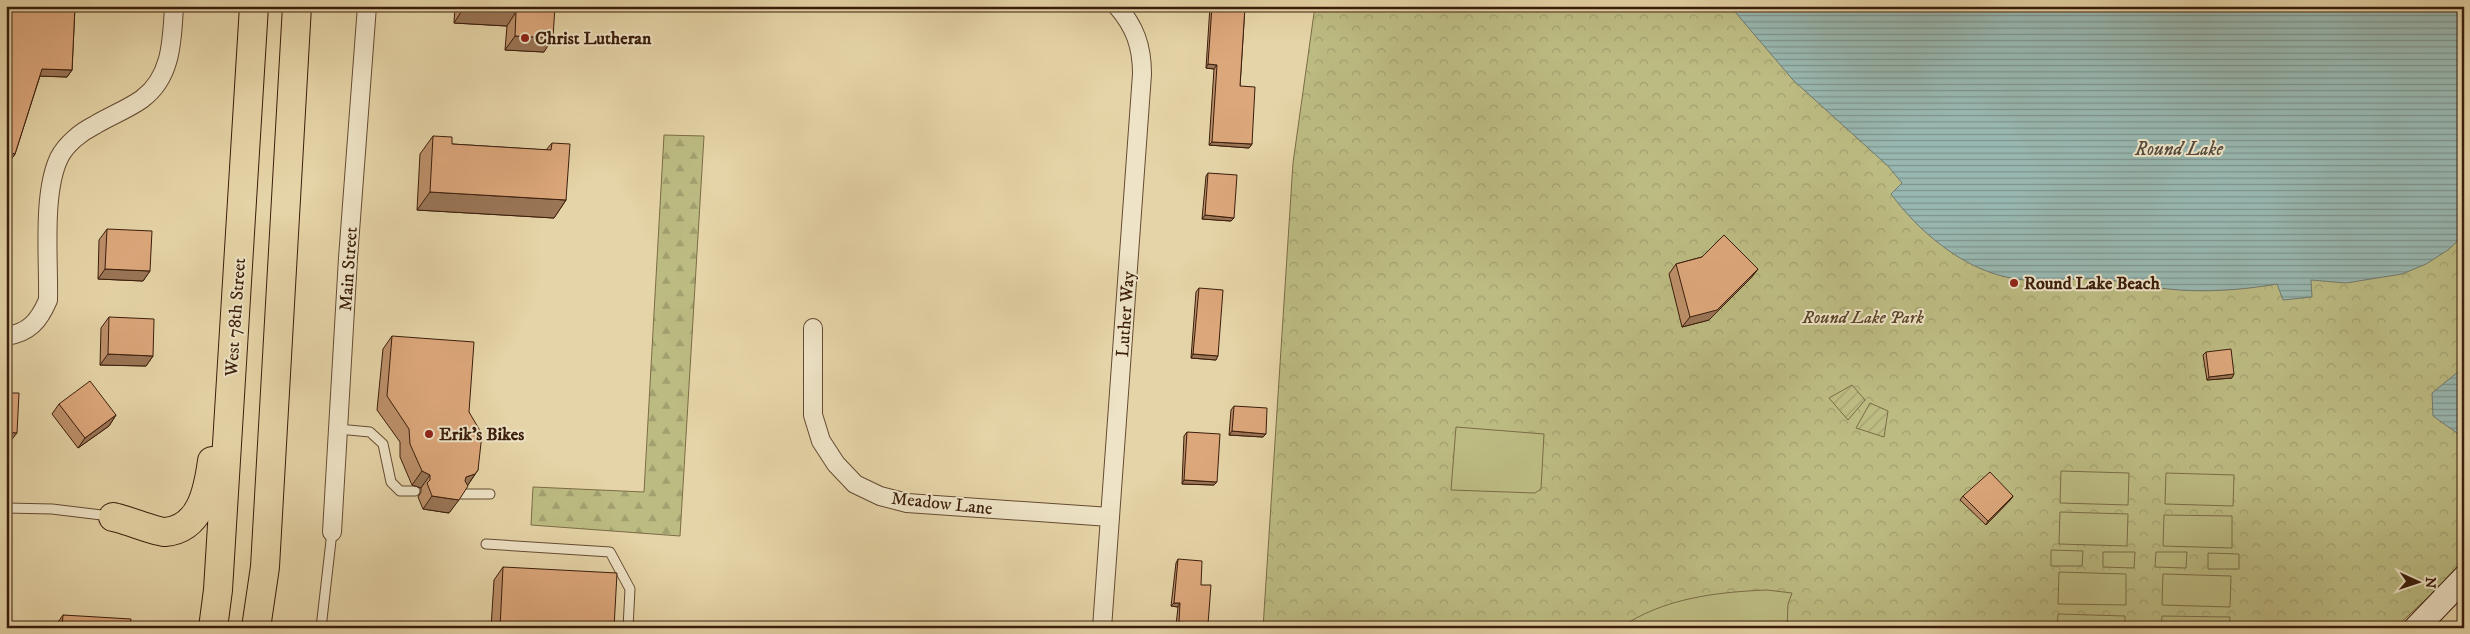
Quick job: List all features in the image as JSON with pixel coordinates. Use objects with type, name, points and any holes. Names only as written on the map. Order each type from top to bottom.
[{"type":"main road","name":"West 78th Street","points":[[213,628],[218,590],[254,6]]},
{"type":"main road","points":[[256,628],[265,567],[297,6]]},
{"type":"main road","points":[[113,517],[164,532],[179,527],[191,520],[200,508],[207,492],[212,456],[226,238],[246,150]]},
{"type":"main road","points":[[207,628],[218,590]]},
{"type":"street","points":[[6,336],[34,335],[48,300],[50,196],[52,175],[60,156],[73,140],[90,127],[142,99],[157,84],[168,64],[172,42],[174,6]]},
{"type":"street","name":"Main Street","points":[[332,532],[367,6]]},
{"type":"street","name":"Luther Way","points":[[1102,628],[1142,74],[1142,51],[1134,29],[1117,6]]},
{"type":"street","name":"Meadow Lane","points":[[813,328],[812,415],[821,441],[836,464],[855,484],[880,496],[907,503],[1110,517]]},
{"type":"street","points":[[2416,628],[2464,578]]},
{"type":"lane","points":[[338,429],[370,432],[382,444],[391,482],[400,491],[415,492]]},
{"type":"lane","points":[[462,494],[490,494]]},
{"type":"lane","points":[[6,508],[52,509],[113,517]]},
{"type":"lane","points":[[321,628],[332,532]]},
{"type":"lane","points":[[486,544],[610,552],[630,588],[628,628]]},
{"type":"green space","name":"Round Lake Park","points":[[1315,6],[2464,6],[2464,564],[2395,628],[1263,628],[1293,163]]},
{"type":"green space","points":[[664,135],[704,136],[680,536],[531,525],[533,487],[644,492]]},
{"type":"green space","points":[[1852,385],[1865,400],[1848,420],[1829,398]]},
{"type":"green space","points":[[1870,403],[1888,411],[1884,437],[1856,428]]},
{"type":"green space","points":[[1456,427],[1544,434],[1541,489],[1535,493],[1451,490]]},
{"type":"green space","points":[[2061,471],[2129,473],[2128,505],[2060,503]]},
{"type":"green space","points":[[2166,473],[2234,475],[2233,506],[2165,504]]},
{"type":"green space","points":[[2060,512],[2128,514],[2127,546],[2059,544]]},
{"type":"green space","points":[[2164,515],[2232,516],[2232,548],[2163,546]]},
{"type":"green space","points":[[2051,550],[2083,551],[2082,566],[2051,566]]},
{"type":"green space","points":[[2103,552],[2135,552],[2134,568],[2103,567]]},
{"type":"green space","points":[[2156,552],[2187,552],[2186,568],[2155,567]]},
{"type":"green space","points":[[2208,553],[2239,554],[2239,569],[2208,569]]},
{"type":"green space","points":[[2059,572],[2126,574],[2126,605],[2058,604]]},
{"type":"green space","points":[[2163,574],[2231,576],[2230,607],[2162,605]]},
{"type":"green space","points":[[1767,590],[1792,593],[1788,604],[1787,628],[1620,628],[1654,610],[1691,598]]},
{"type":"green space","points":[[2058,614],[2125,616],[2125,628],[2057,628]]},
{"type":"green space","points":[[2162,616],[2230,617],[2229,628],[2161,628]]},
{"type":"water","name":"Round Lake","points":[[1730,6],[2464,6],[2464,235],[2448,250],[2426,264],[2402,274],[2346,283],[2311,280],[2312,297],[2283,300],[2277,284],[2250,288],[2195,291],[2159,288],[2100,279],[2041,281],[2018,279],[1989,272],[1973,265],[1942,246],[1914,221],[1891,194],[1902,183],[1888,166],[1793,80]]},
{"type":"water","points":[[2464,367],[2464,438],[2433,416],[2432,393]]},
{"type":"building","points":[[11,6],[75,6],[72,70],[42,69],[15,154],[6,151],[6,82]]},
{"type":"building","points":[[464,6],[555,6],[553,38],[515,36],[516,12],[463,9]]},
{"type":"building","points":[[1212,6],[1245,6],[1240,86],[1255,87],[1252,144],[1212,142],[1217,65],[1208,64]]},
{"type":"building","points":[[433,136],[452,137],[452,144],[551,150],[552,143],[570,144],[566,200],[430,192]]},
{"type":"building","points":[[1208,173],[1237,175],[1234,218],[1205,215]]},
{"type":"building","points":[[107,229],[152,231],[150,271],[105,269]]},
{"type":"building","points":[[1724,235],[1758,269],[1717,310],[1690,317],[1676,264],[1702,257]]},
{"type":"building","points":[[1199,288],[1223,290],[1218,356],[1193,354]]},
{"type":"building","points":[[109,317],[154,319],[153,356],[108,354]]},
{"type":"building","name":"Erik's Bikes","points":[[392,336],[474,342],[469,412],[482,434],[478,470],[475,474],[466,477],[465,481],[468,486],[459,500],[432,496],[427,483],[430,480],[430,475],[422,471],[410,444],[409,429],[387,396]]},
{"type":"building","points":[[2231,349],[2234,374],[2209,377],[2206,352]]},
{"type":"building","points":[[90,381],[116,415],[85,438],[59,404]]},
{"type":"building","points":[[6,393],[19,393],[17,433],[6,432]]},
{"type":"building","points":[[1234,406],[1267,408],[1266,434],[1232,431]]},
{"type":"building","points":[[1187,432],[1220,434],[1217,482],[1184,480]]},
{"type":"building","points":[[1990,472],[2013,496],[1988,521],[1963,496]]},
{"type":"building","points":[[1178,559],[1202,561],[1201,585],[1211,585],[1208,624],[1179,622],[1180,603],[1174,603]]},
{"type":"building","points":[[503,567],[617,573],[614,628],[500,628]]},
{"type":"building","points":[[63,615],[131,619],[130,628],[62,628]]},
{"type":"place","name":"Christ Lutheran","points":[[525,38]]},
{"type":"place","name":"Round Lake Beach","points":[[2014,283]]},
{"type":"place","name":"Erik's Bikes","points":[[429,434]]}]
